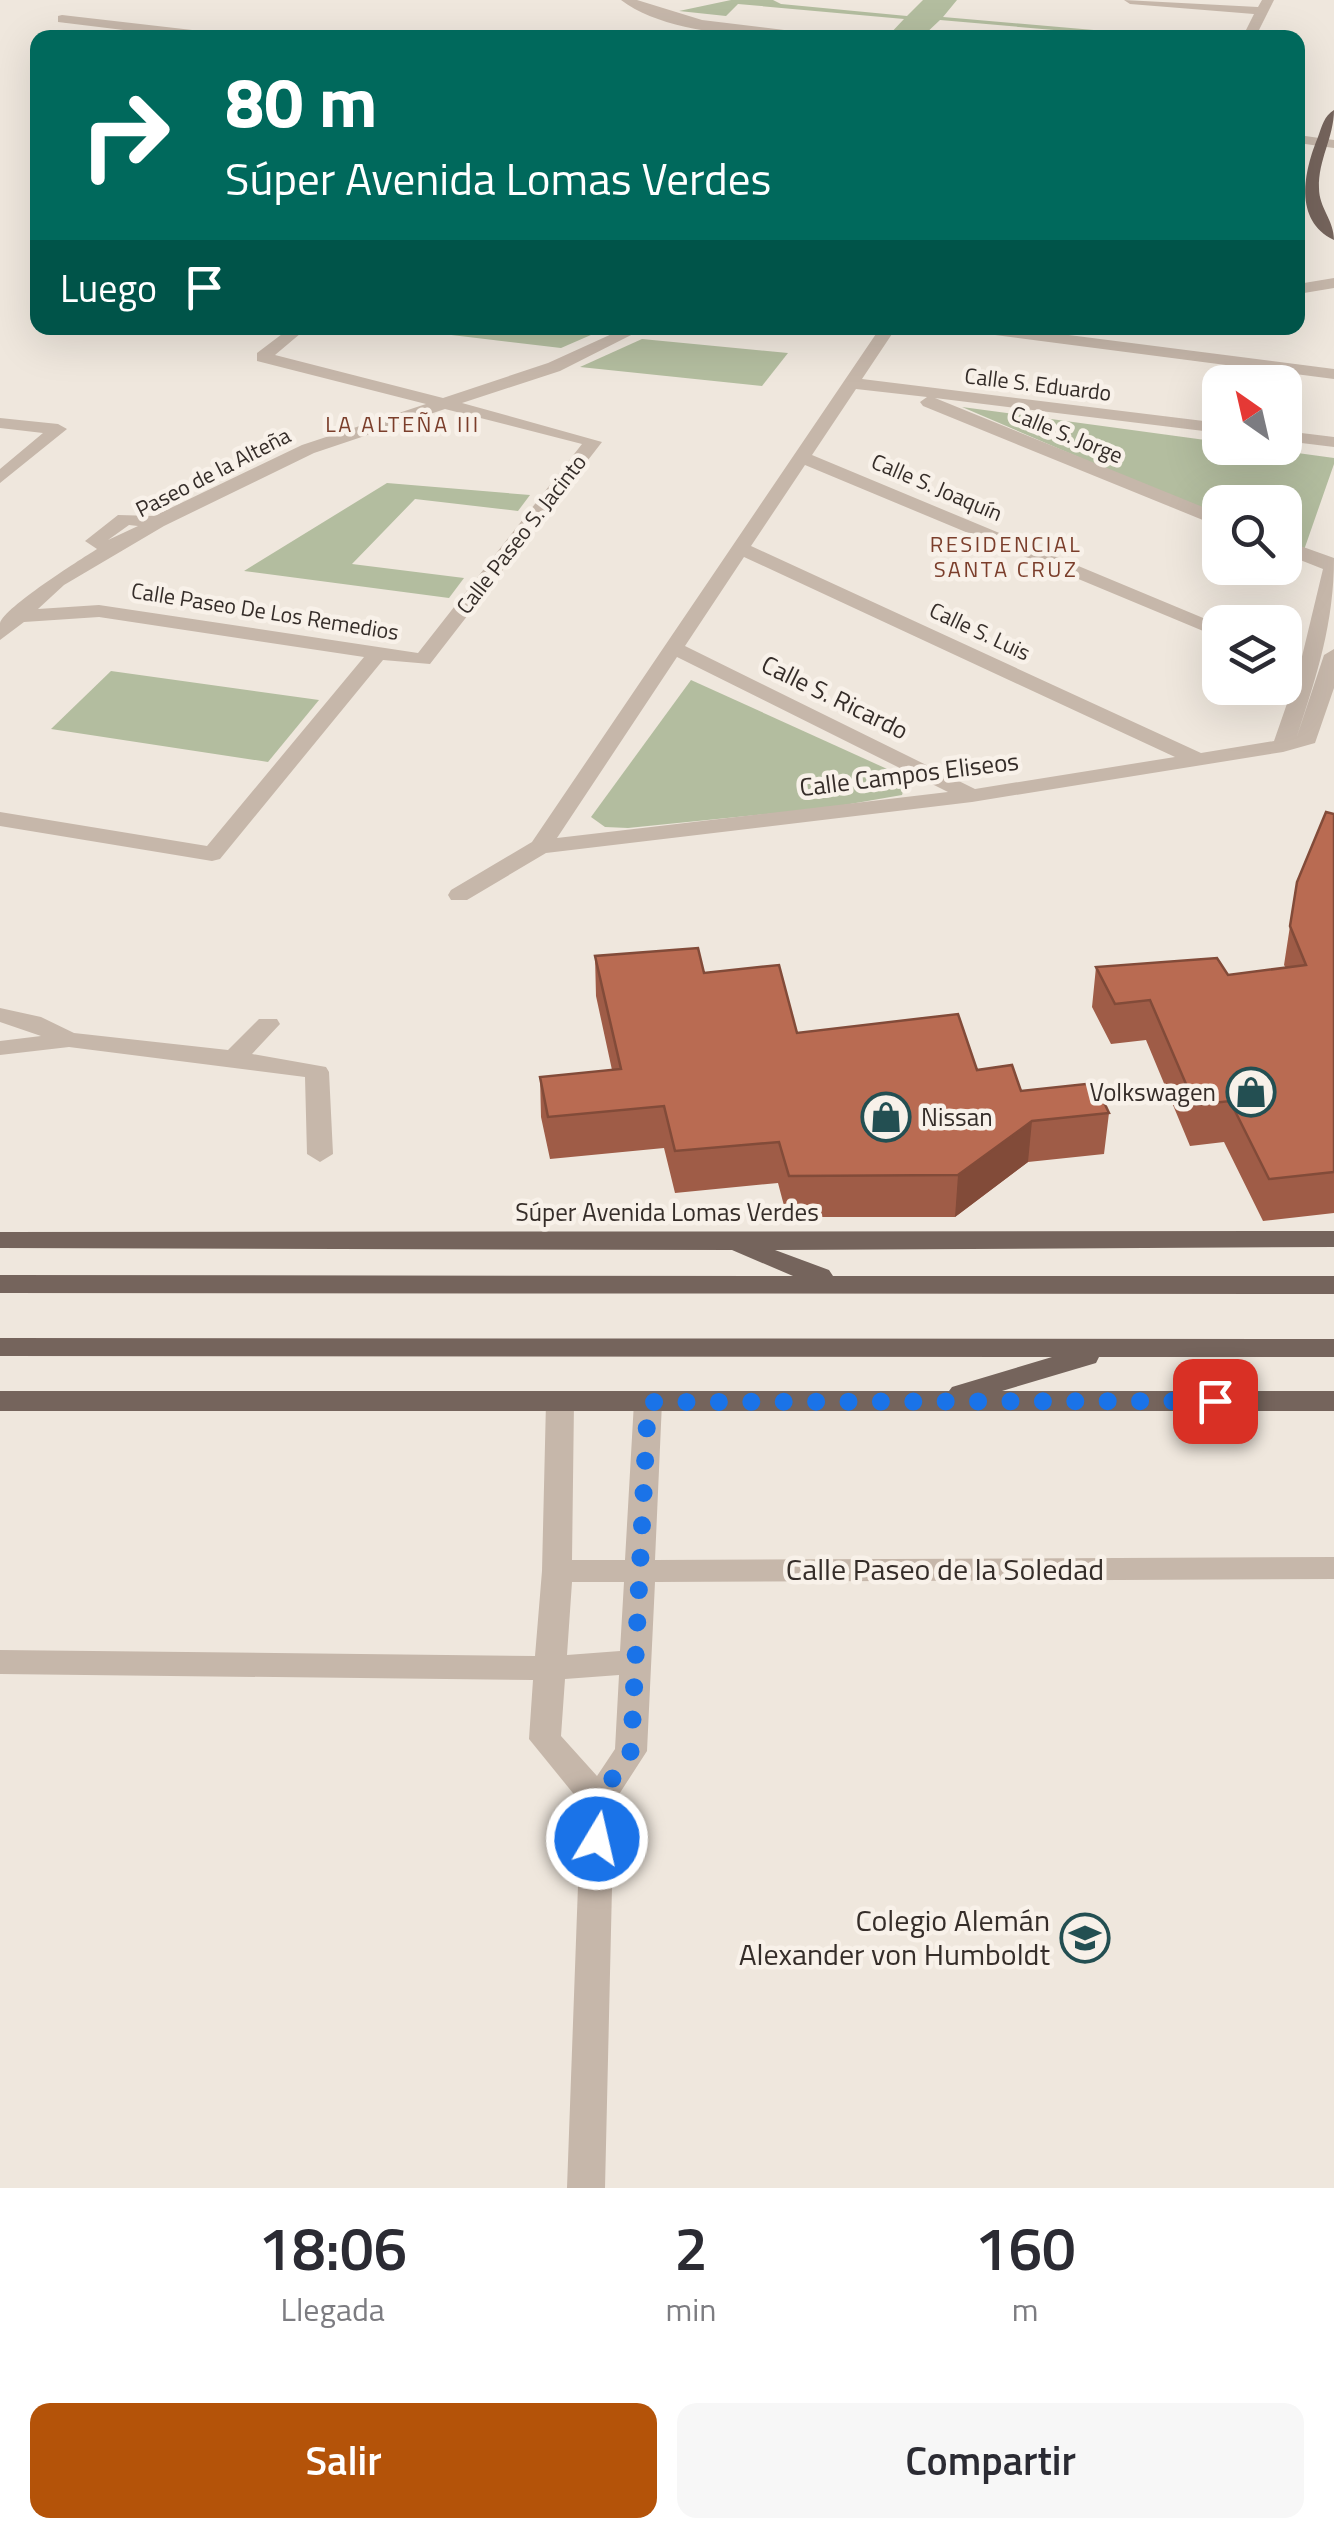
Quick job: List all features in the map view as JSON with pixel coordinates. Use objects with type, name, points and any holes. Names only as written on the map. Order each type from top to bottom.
[{"type":"main road","points":[[1334,114],[1329,143],[1308,189],[1312,208],[1334,234]]},
{"type":"main road","name":"Súper Avenida Lomas Verdes","points":[[0,1240],[728,1242],[1334,1238]]},
{"type":"main road","points":[[728,1242],[838,1283]]},
{"type":"main road","points":[[0,1284],[1334,1285]]},
{"type":"main road","points":[[0,1347],[1334,1348]]},
{"type":"main road","points":[[938,1402],[1113,1348]]},
{"type":"main road","points":[[0,1401],[1334,1400]]},
{"type":"street","points":[[628,0],[658,16],[776,30]]},
{"type":"street","points":[[1130,0],[1264,5],[1252,30]]},
{"type":"street","points":[[62,19],[158,30]]},
{"type":"street","points":[[1305,288],[1334,283]]},
{"type":"street","points":[[290,335],[264,357],[434,404]]},
{"type":"street","name":"Paseo de la Alteña","points":[[56,581],[113,549],[94,541],[125,519],[156,522],[308,449],[554,367],[622,335]]},
{"type":"street","name":"Calle Campos Eliseos","points":[[540,847],[883,335]]},
{"type":"street","points":[[1034,335],[1334,374]]},
{"type":"street","name":"Calle S. Eduardo","points":[[851,383],[1202,426]]},
{"type":"street","name":"Calle S. Jorge","points":[[897,389],[1202,513]]},
{"type":"street","name":"Calle Paseo S. Jacinto","points":[[423,660],[593,442],[434,404]]},
{"type":"street","points":[[0,422],[58,429],[0,478]]},
{"type":"street","points":[[1302,438],[1334,442]]},
{"type":"street","name":"Calle S. Joaquín","points":[[802,457],[1202,624]]},
{"type":"street","name":"Calle S. Luis","points":[[740,548],[1199,760]]},
{"type":"street","points":[[1302,554],[1334,566]]},
{"type":"street","name":"Calle Campos Eliseos","points":[[459,895],[540,847],[972,796],[1282,746],[1308,738],[1334,566]]},
{"type":"street","points":[[0,634],[56,581]]},
{"type":"street","name":"Calle Paseo De Los Remedios","points":[[56,581],[99,611]]},
{"type":"street","name":"Calle Paseo De Los Remedios","points":[[14,617],[99,611],[423,660]]},
{"type":"street","name":"Calle S. Ricardo","points":[[674,648],[972,796]]},
{"type":"street","points":[[0,819],[212,854],[378,654]]},
{"type":"street","name":"Calle Campos Eliseos","points":[[1318,673],[1334,655]]},
{"type":"street","points":[[1302,666],[1318,673]]},
{"type":"street","points":[[0,1014],[32,1022],[69,1040]]},
{"type":"street","points":[[234,1058],[268,1024]]},
{"type":"street","points":[[0,1048],[69,1040],[234,1058],[317,1072],[320,1154]]},
{"type":"street","points":[[560,1402],[557,1571],[546,1740],[598,1800]]},
{"type":"street","points":[[586,2188],[598,1800],[631,1751],[648,1402]]},
{"type":"street","name":"Calle Paseo de la Soledad","points":[[557,1571],[1334,1568]]},
{"type":"street","points":[[0,1662],[549,1668],[637,1662]]},
{"type":"green space","points":[[731,0],[773,0],[781,4],[907,16],[923,0],[957,0],[943,17],[1094,30],[940,20],[929,30],[894,30],[904,19],[738,4],[726,16],[679,11]]},
{"type":"green space","points":[[452,335],[591,335],[561,348]]},
{"type":"green space","points":[[642,339],[788,353],[762,386],[580,367]]},
{"type":"green space","points":[[962,407],[1202,440],[1202,465],[1302,465],[1302,454],[1334,458],[1304,550],[1302,485],[1202,485],[1202,510]]},
{"type":"green space","points":[[387,483],[530,495],[518,511],[415,499],[352,564],[464,578],[449,598],[244,571]]},
{"type":"green space","points":[[111,671],[319,700],[268,762],[51,729]]},
{"type":"green space","points":[[691,680],[907,778],[902,795],[827,808],[605,827],[591,817]]},
{"type":"building","points":[[1326,812],[1334,814],[1334,1172],[1269,1179],[1230,1101],[1195,1105],[1150,1000],[1115,1004],[1096,967],[1217,958],[1228,975],[1306,965],[1290,926],[1297,882]]},
{"type":"building","points":[[698,948],[704,973],[779,965],[797,1033],[958,1014],[977,1070],[1012,1065],[1021,1091],[1095,1083],[1109,1113],[1032,1121],[958,1175],[789,1176],[779,1142],[675,1151],[664,1106],[548,1117],[540,1077],[621,1069],[595,956]]},
{"type":"place","name":"Volkswagen","points":[[1251,1092]]},
{"type":"place","name":"Nissan","points":[[886,1117]]},
{"type":"place","name":"Colegio Alemán Alexander von Humboldt","points":[[1085,1938]]},
{"type":"district","name":"LA ALTEÑA III","points":[[403,424]]},
{"type":"district","name":"RESIDENCIAL SANTA CRUZ","points":[[1006,556]]},
{"type":"route","points":[[597,1839],[598,1800],[631,1751],[648,1402],[1215,1401]]}]
